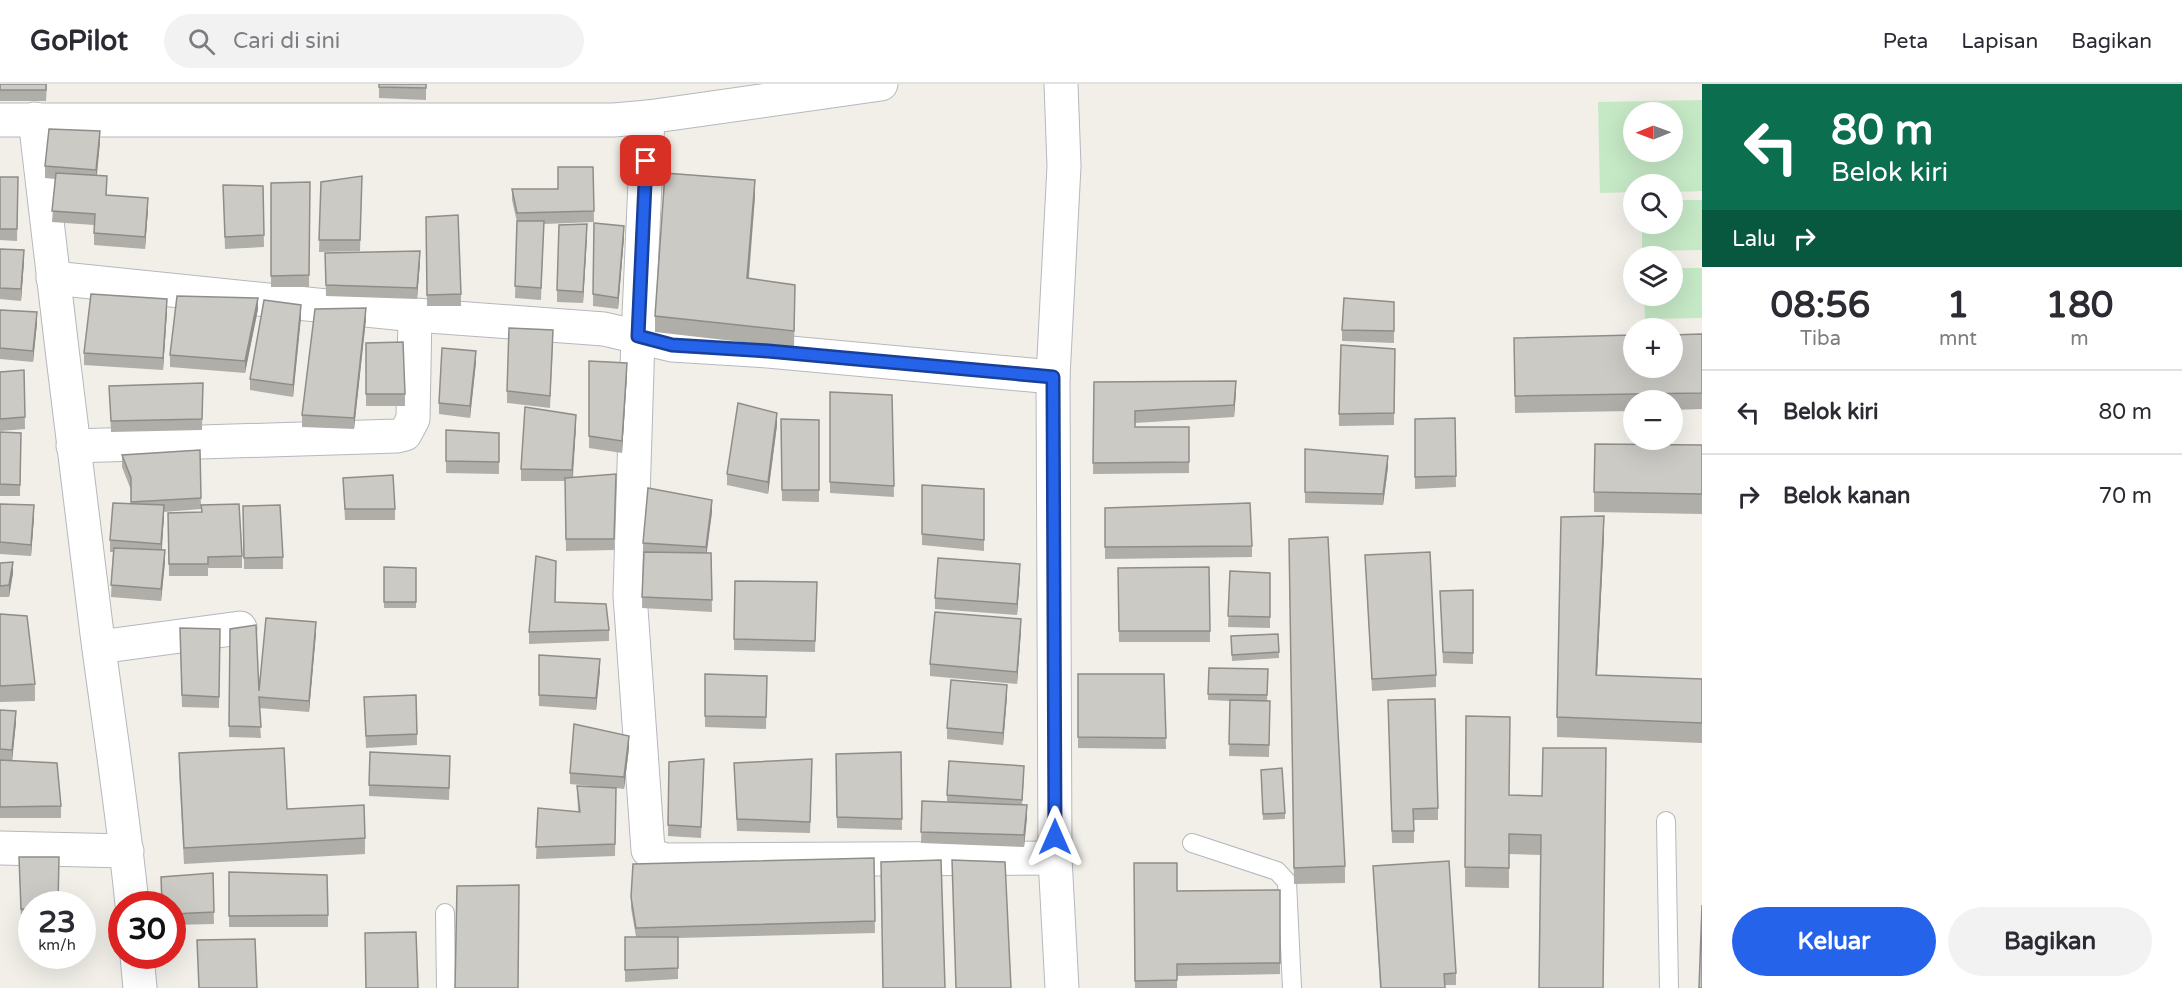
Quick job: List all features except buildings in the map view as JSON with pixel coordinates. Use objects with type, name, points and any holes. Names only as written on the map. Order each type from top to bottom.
[{"type":"street","points":[[0,120],[614,120],[881,84]]},
{"type":"street","points":[[1061,91],[1064,166],[1053,377],[1055,858],[1062,988]]},
{"type":"street","points":[[648,117],[630,595],[648,850],[656,857],[666,860],[1055,858]]},
{"type":"street","points":[[35,119],[73,446],[131,891]]},
{"type":"street","points":[[53,278],[415,315],[604,329],[672,345],[768,351],[1053,377]]},
{"type":"street","points":[[73,446],[405,435],[413,419],[415,315]]},
{"type":"street","points":[[99,647],[240,628]]},
{"type":"street","points":[[0,848],[127,851]]},
{"type":"street","points":[[138,969],[140,988]]},
{"type":"lane","points":[[1666,821],[1669,988]]},
{"type":"lane","points":[[1192,843],[1277,871],[1287,882],[1292,988]]},
{"type":"lane","points":[[445,913],[446,988]]},
{"type":"green space","points":[[1702,100],[1702,191],[1683,192],[1683,174],[1623,174],[1623,192],[1600,193],[1598,102]]},
{"type":"green space","points":[[1683,200],[1702,200],[1702,250],[1683,250],[1683,246],[1642,246],[1642,234],[1683,234]]},
{"type":"green space","points":[[1683,268],[1702,268],[1702,318],[1645,318],[1644,306],[1683,306]]},
{"type":"route","points":[[646,161],[638,336],[672,345],[768,351],[909,366],[1053,377],[1055,837]]}]
